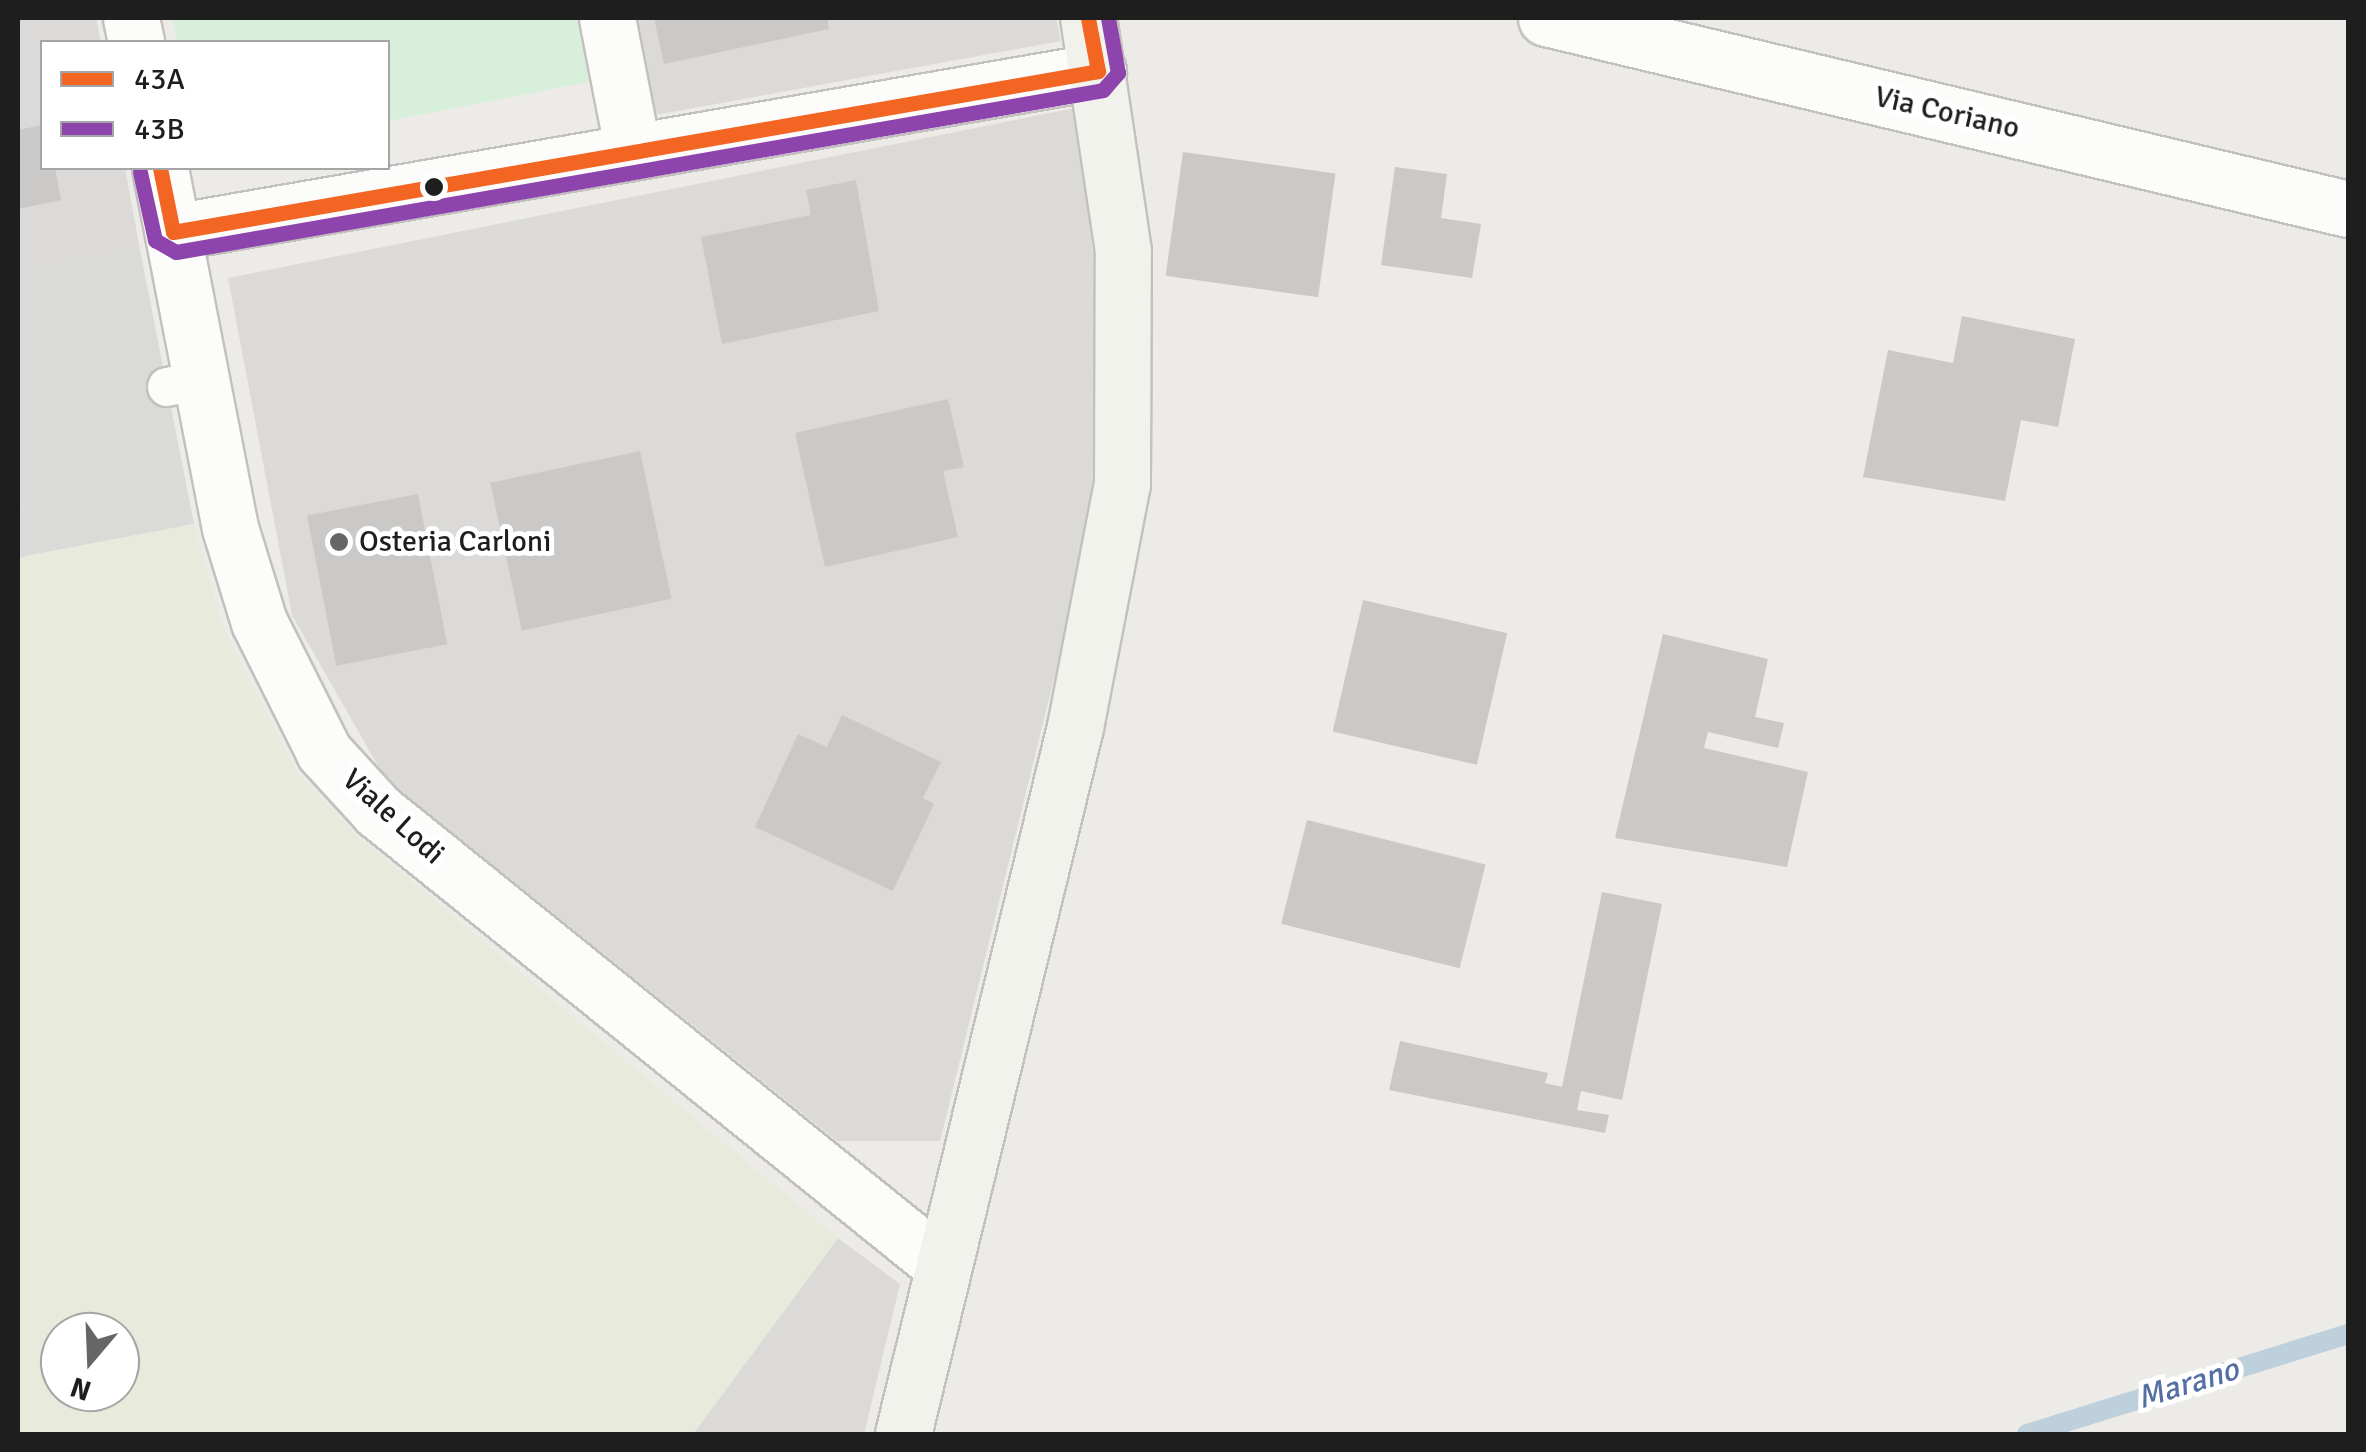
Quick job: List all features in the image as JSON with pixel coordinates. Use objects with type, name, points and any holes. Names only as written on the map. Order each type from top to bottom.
[{"type":"main road","points":[[903,1434],[940,1264],[1075,727],[1122,484],[1123,251],[1088,18]]},
{"type":"street","points":[[607,18],[633,152]]},
{"type":"street","name":"Via Coriano","points":[[1546,18],[2348,209]]},
{"type":"street","points":[[173,232],[1098,72]]},
{"type":"street","name":"Viale Lodi","points":[[160,170],[173,232],[184,383],[259,622],[324,752],[378,811],[940,1264]]},
{"type":"shaded area","points":[[18,18],[96,18],[101,40],[40,40],[40,170],[125,170],[140,250],[18,274]]},
{"type":"shaded area","points":[[635,18],[1056,18],[1061,41],[655,115]]},
{"type":"shaded area","points":[[1075,108],[1101,318],[1096,456],[1076,589],[940,1141],[837,1141],[385,778],[292,615],[228,278]]},
{"type":"shaded area","points":[[140,250],[194,524],[31,555],[18,485],[18,274]]},
{"type":"shaded area","points":[[18,485],[31,555],[18,558]]},
{"type":"shaded area","points":[[838,1238],[900,1284],[864,1434],[693,1434]]},
{"type":"green space","points":[[172,18],[581,18],[594,81],[390,121],[390,40],[177,40]]},
{"type":"green space","points":[[194,524],[223,627],[297,773],[359,838],[838,1238],[693,1434],[18,1434],[18,558]]},
{"type":"building","points":[[654,18],[827,18],[829,29],[664,64]]},
{"type":"building","points":[[40,125],[40,170],[55,170],[61,200],[18,209],[18,130]]},
{"type":"building","points":[[1183,152],[1336,173],[1318,297],[1166,276]]},
{"type":"building","points":[[1395,167],[1447,174],[1441,218],[1481,224],[1472,278],[1381,265]]},
{"type":"building","points":[[856,180],[879,311],[722,344],[701,237],[811,215],[806,190]]},
{"type":"building","points":[[1962,316],[2075,339],[2058,427],[2021,420],[2005,501],[1863,477],[1888,350],[1953,363]]},
{"type":"building","points":[[948,399],[964,467],[943,471],[958,537],[825,567],[795,433]]},
{"type":"building","points":[[640,451],[671,599],[522,631],[490,483]]},
{"type":"building","points":[[418,494],[447,644],[336,666],[307,516]]},
{"type":"building","points":[[1363,600],[1507,633],[1477,765],[1333,732]]},
{"type":"building","points":[[1663,634],[1768,659],[1755,717],[1784,723],[1778,748],[1708,732],[1704,748],[1808,772],[1787,867],[1615,838]]},
{"type":"building","points":[[842,715],[941,762],[923,798],[934,804],[893,891],[755,827],[798,734],[827,747]]},
{"type":"building","points":[[1307,820],[1486,865],[1460,968],[1281,924]]},
{"type":"building","points":[[1602,892],[1662,904],[1622,1100],[1581,1091],[1577,1110],[1609,1115],[1605,1133],[1389,1090],[1400,1041],[1548,1073],[1545,1083],[1562,1087]]},
{"type":"waterway","name":"Marano","points":[[2027,1434],[2348,1334]]},
{"type":"transit line","name":"43A","points":[[160,170],[173,232],[1098,71],[1088,18]]},
{"type":"transit line","name":"43B","points":[[140,172],[155,240],[176,252],[1103,90],[1118,73],[1108,18]]},
{"type":"place","name":"Osteria Carloni","points":[[339,542]]}]
